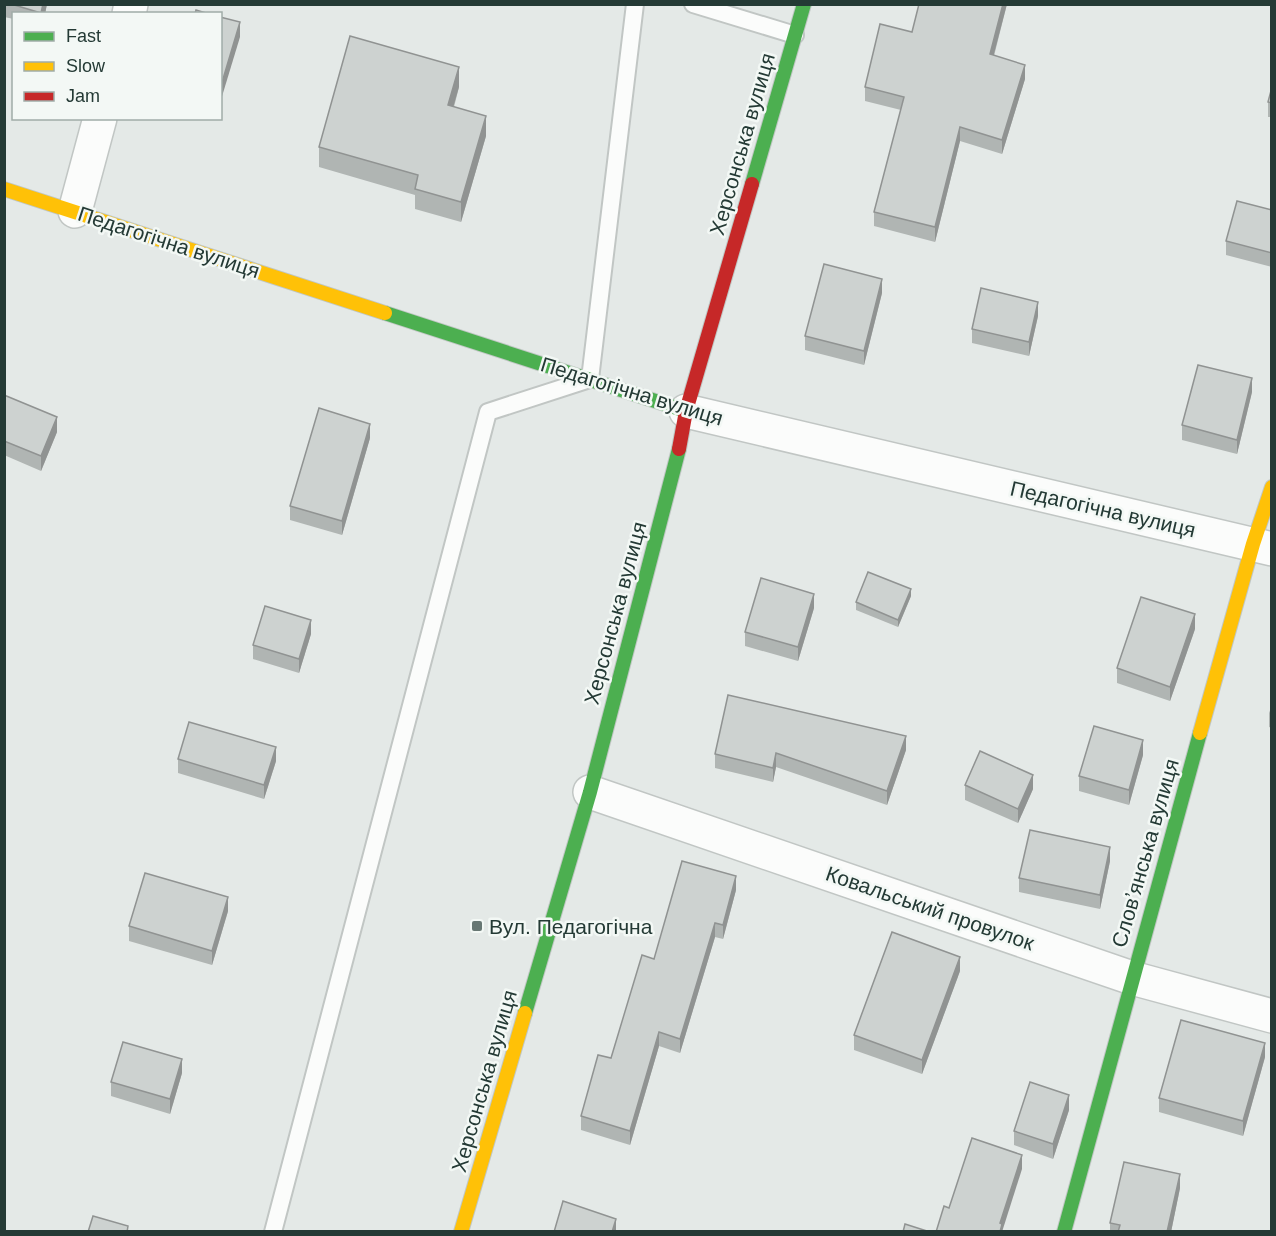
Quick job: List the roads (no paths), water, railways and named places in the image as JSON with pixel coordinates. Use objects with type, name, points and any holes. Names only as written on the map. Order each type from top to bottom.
[{"type":"main road","name":"Херсонська вулиця","points":[[462,1232],[590,792],[675,470],[686,411],[804,4]]},
{"type":"main road","name":"Педагогічна вулиця","points":[[4,189],[686,411]]},
{"type":"main road","name":"Словʼянська вулиця","points":[[1064,1232],[1132,978],[1262,547],[1272,487]]},
{"type":"street","points":[[75,212],[99,120]]},
{"type":"street","name":"Педагогічна вулиця","points":[[686,411],[1262,547]]},
{"type":"street","name":"Ковальський провулок","points":[[590,792],[1132,978],[1272,1016]]},
{"type":"lane","points":[[273,1232],[488,412],[590,379],[635,4]]},
{"type":"lane","points":[[693,4],[795,35]]},
{"type":"place","name":"Вул. Педагогічна","points":[[477,926]]}]
